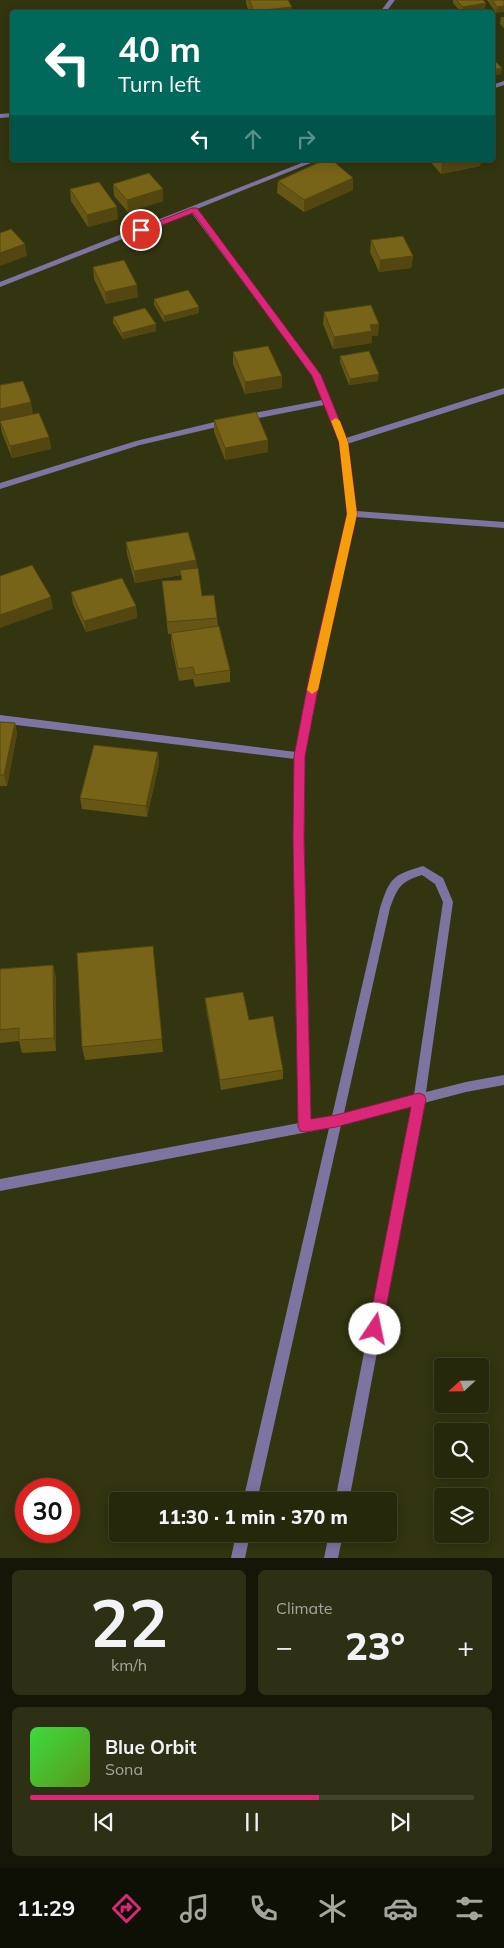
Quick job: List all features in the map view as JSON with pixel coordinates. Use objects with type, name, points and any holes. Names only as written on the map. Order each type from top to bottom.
[{"type":"street","points":[[0,286],[310,162]]},
{"type":"street","points":[[194,210],[316,375],[343,442],[352,514],[315,673],[300,756],[299,839],[305,1126]]},
{"type":"street","points":[[343,442],[504,391]]},
{"type":"street","points":[[0,486],[139,443],[243,418],[328,402]]},
{"type":"street","points":[[352,514],[504,525]]},
{"type":"street","points":[[0,719],[300,756]]},
{"type":"street","points":[[252,1492],[385,908],[394,882],[404,876],[423,870],[439,880],[448,902],[419,1099],[344,1492]]},
{"type":"street","points":[[0,1185],[336,1121],[466,1087],[504,1080]]},
{"type":"street","points":[[238,1558],[241,1542]]},
{"type":"street","points":[[331,1558],[334,1542]]},
{"type":"building","points":[[249,0],[288,0],[292,7],[264,10],[254,10]]},
{"type":"building","points":[[456,0],[483,0],[486,3],[463,7]]},
{"type":"building","points":[[492,0],[504,0],[504,6],[497,7]]},
{"type":"building","points":[[495,61],[502,68],[495,69]]},
{"type":"building","points":[[320,162],[334,162],[353,178],[304,200],[278,181]]},
{"type":"building","points":[[149,173],[163,189],[127,200],[113,184]]},
{"type":"building","points":[[99,182],[117,207],[87,215],[70,189]]},
{"type":"building","points":[[11,229],[25,244],[0,253],[0,233]]},
{"type":"building","points":[[403,236],[413,256],[380,260],[371,240]]},
{"type":"building","points":[[124,260],[137,285],[105,292],[93,267]]},
{"type":"building","points":[[188,290],[199,307],[164,316],[154,299]]},
{"type":"building","points":[[371,305],[379,324],[370,325],[372,331],[334,337],[324,312]]},
{"type":"building","points":[[145,308],[156,324],[122,333],[113,317]]},
{"type":"building","points":[[268,346],[282,376],[245,382],[233,352]]},
{"type":"building","points":[[369,351],[379,374],[350,379],[340,356]]},
{"type":"building","points":[[23,381],[31,402],[0,409],[0,385]]},
{"type":"building","points":[[256,412],[268,440],[225,448],[214,420]]},
{"type":"building","points":[[39,413],[49,437],[10,446],[0,421]]},
{"type":"building","points":[[188,532],[196,560],[134,571],[126,542]]},
{"type":"building","points":[[32,565],[51,597],[0,615],[0,576]]},
{"type":"building","points":[[198,568],[202,596],[214,595],[217,618],[167,622],[162,581],[182,580],[180,570]]},
{"type":"building","points":[[122,578],[136,606],[84,621],[71,592]]},
{"type":"building","points":[[219,626],[230,670],[195,675],[193,667],[178,669],[171,633]]},
{"type":"building","points":[[0,722],[15,723],[4,775],[0,775]]},
{"type":"building","points":[[94,745],[158,752],[146,806],[80,798]]},
{"type":"building","points":[[153,946],[162,1039],[82,1047],[77,953]]},
{"type":"building","points":[[53,965],[54,1038],[19,1040],[19,1028],[0,1030],[0,969]]},
{"type":"building","points":[[243,992],[249,1020],[273,1016],[283,1070],[220,1080],[205,998]]},
{"type":"slow traffic","points":[[312,690],[352,514],[343,442],[336,421]]},
{"type":"route","points":[[141,230],[194,210],[316,375],[343,442],[352,514],[315,673],[300,756],[299,839],[305,1126],[336,1121],[419,1099],[375,1329]]}]
